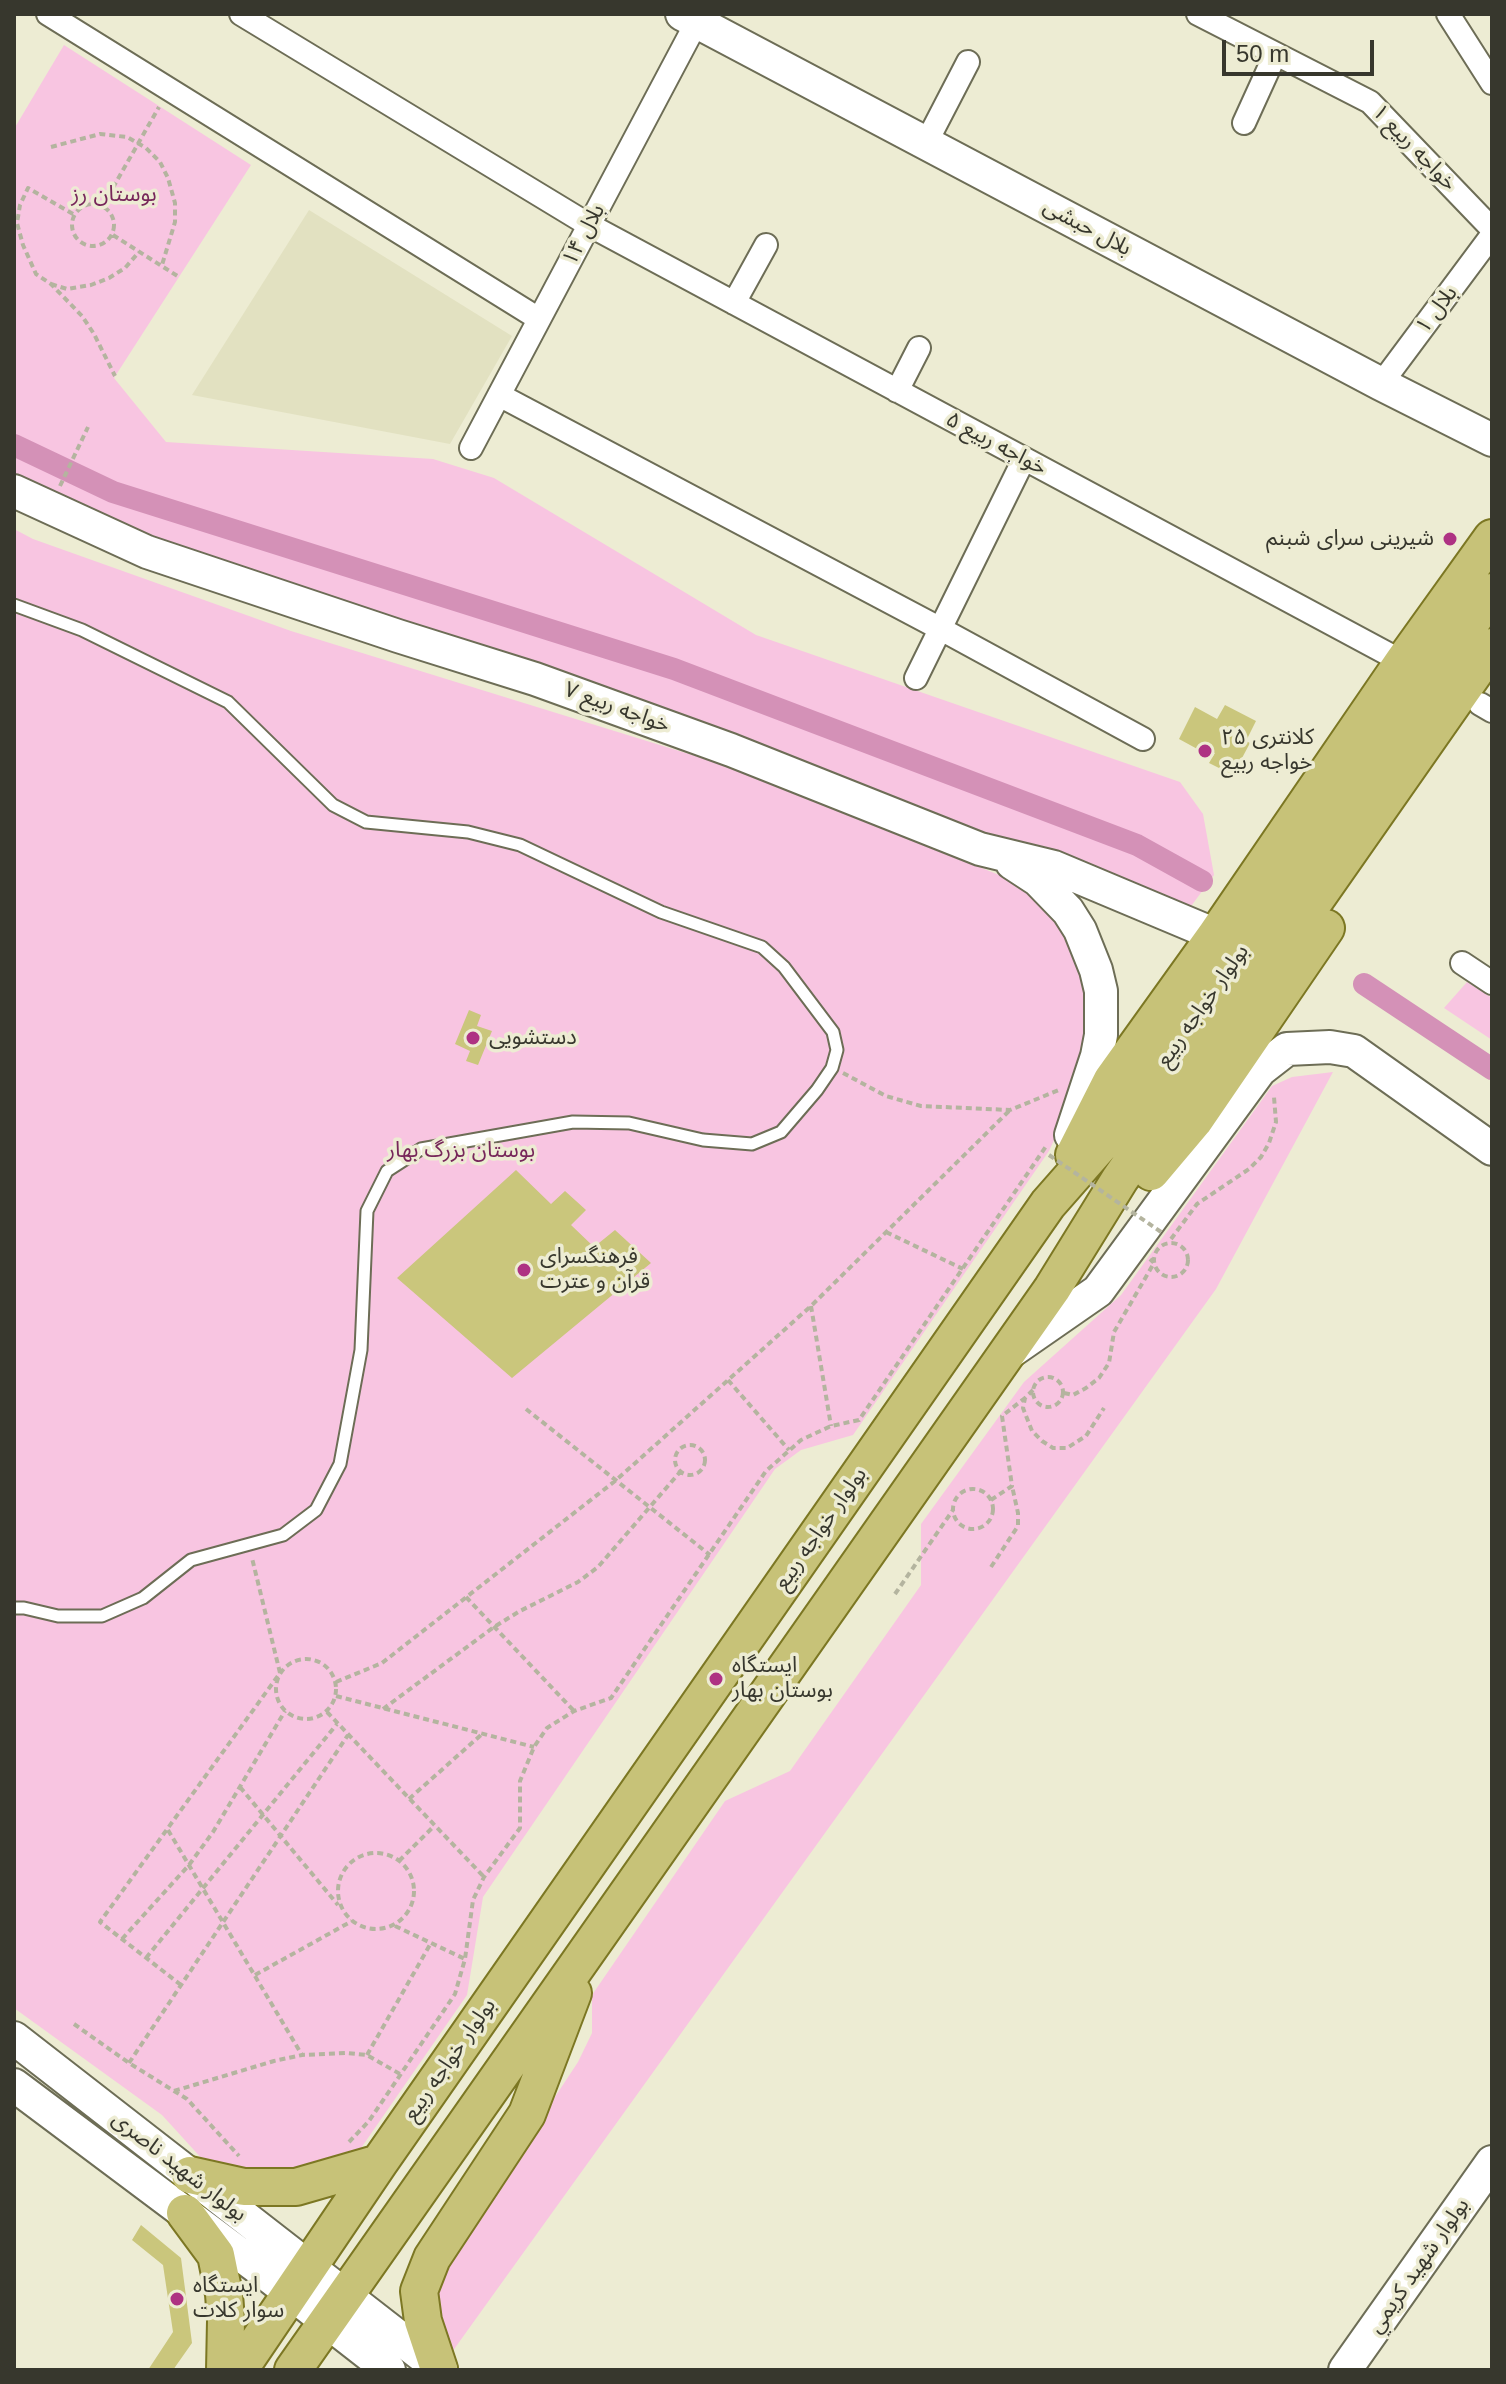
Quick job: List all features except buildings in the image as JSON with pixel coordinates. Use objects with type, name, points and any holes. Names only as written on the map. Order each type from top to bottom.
[{"type":"main road","points":[[1048,1204],[1112,1080],[1492,538]]},
{"type":"main road","points":[[1430,708],[1492,592]]},
{"type":"main road","points":[[1430,708],[1492,647]]},
{"type":"main road","points":[[1052,1289],[1194,1121],[1488,700]]},
{"type":"main road","name":"بولوار خواجه ربیع","points":[[239,2370],[379,2163],[1048,1204],[1136,1104],[1430,708]]},
{"type":"main road","name":"بولوار خواجه ربیع","points":[[293,2370],[1052,1289],[1120,1179],[1430,708]]},
{"type":"main road","points":[[440,2369],[423,2321],[419,2291],[432,2258],[527,2114],[592,1943]]},
{"type":"main road","points":[[190,2175],[244,2187],[296,2187],[379,2163]]},
{"type":"main road","points":[[185,2213],[216,2255],[225,2307],[225,2370]]},
{"type":"street","points":[[48,14],[539,319]]},
{"type":"street","name":"خواجه ربیع ۵","points":[[241,14],[589,225],[1403,662]]},
{"type":"street","name":"خواجه ربیع ۱","points":[[1198,14],[1370,102],[1492,229]]},
{"type":"street","points":[[1448,14],[1492,83]]},
{"type":"street","name":"بلال ۱۴","points":[[471,448],[589,225],[693,17]]},
{"type":"street","name":"بلال حبشی","points":[[693,17],[1381,384],[1492,440]]},
{"type":"street","points":[[1244,123],[1275,55]]},
{"type":"street","points":[[926,143],[968,62]]},
{"type":"street","name":"بلال ۱","points":[[1381,384],[1492,235]]},
{"type":"street","points":[[734,303],[766,245]]},
{"type":"street","points":[[897,391],[919,348]]},
{"type":"street","points":[[499,395],[1143,739]]},
{"type":"street","points":[[916,678],[1024,459]]},
{"type":"street","name":"خواجه ربیع ۷","points":[[14,491],[147,552],[535,679],[731,750],[980,849],[1054,867],[1216,935]]},
{"type":"street","points":[[980,849],[1020,867],[1038,880],[1068,911],[1080,930],[1101,991],[1101,1035],[1091,1077],[1048,1204]]},
{"type":"street","points":[[1462,963],[1492,983]]},
{"type":"street","points":[[1004,1357],[1098,1291],[1260,1070],[1287,1049],[1330,1047],[1354,1051],[1492,1149]]},
{"type":"street","name":"بولوار شهید ناصری","points":[[14,2038],[190,2175],[300,2280],[336,2309]]},
{"type":"street","name":"بولوار شهید ناصری","points":[[14,2085],[185,2213],[300,2280]]},
{"type":"street","name":"بولوار شهيد كريمي","points":[[1345,2370],[1492,2162]]},
{"type":"street","points":[[336,2309],[440,2369]]},
{"type":"street","points":[[336,2309],[389,2370]]},
{"type":"lane","points":[[14,605],[82,630],[228,702],[333,805],[366,822],[468,832],[520,845],[661,912],[762,947],[784,967],[833,1032],[837,1050],[832,1068],[817,1090],[781,1132],[752,1144],[703,1140],[629,1123],[573,1122],[421,1149],[387,1171],[367,1211],[361,1350],[340,1464],[316,1510],[283,1535],[191,1560],[143,1598],[102,1616],[58,1616],[14,1608]]},
{"type":"path","points":[[103,205],[159,107]]},
{"type":"path","points":[[51,147],[100,134],[127,137],[146,148],[160,162],[175,203],[175,222],[162,265]]},
{"type":"path","points":[[73,214],[28,188],[20,205],[17,223],[36,274],[51,284],[82,316],[115,376]]},
{"type":"path","points":[[86,204],[103,205],[114,219],[113,235],[99,247],[82,245],[71,231],[73,214],[86,204]]},
{"type":"path","points":[[113,235],[179,277]]},
{"type":"path","points":[[51,284],[67,289],[91,285],[125,268],[139,252]]},
{"type":"path","points":[[61,483],[88,427]]},
{"type":"path","points":[[832,1068],[886,1096],[921,1106],[1010,1110]]},
{"type":"path","points":[[1064,1393],[1073,1395],[1099,1378],[1109,1363],[1114,1332],[1154,1263],[1157,1250],[1168,1243],[1197,1204],[1249,1169],[1269,1143],[1276,1122],[1275,1103],[1273,1090],[1260,1070]]},
{"type":"path","points":[[336,1682],[382,1663],[615,1481],[811,1306],[1010,1110],[1091,1077]]},
{"type":"path","points":[[349,2143],[369,2121],[455,1994],[465,1959],[473,1900],[484,1877],[520,1828],[520,1781],[534,1747],[547,1728],[574,1711],[611,1698],[766,1471],[801,1440],[831,1426],[859,1420],[1044,1152],[1050,1138]]},
{"type":"path","points":[[1049,1155],[1164,1234]]},
{"type":"path","points":[[886,1232],[963,1269]]},
{"type":"path","points":[[1154,1263],[1156,1269],[1167,1276],[1174,1276],[1185,1269],[1185,1250],[1168,1243]]},
{"type":"path","points":[[811,1306],[831,1426]]},
{"type":"path","points":[[1046,1376],[1059,1381],[1064,1393],[1057,1405],[1043,1407],[1033,1397],[1035,1384],[1046,1376]]},
{"type":"path","points":[[728,1380],[789,1450]]},
{"type":"path","points":[[991,1567],[1018,1526],[1002,1416],[1033,1390]]},
{"type":"path","points":[[1025,1398],[1023,1408],[1032,1431],[1053,1448],[1067,1448],[1086,1436],[1104,1408]]},
{"type":"path","points":[[526,1409],[710,1555]]},
{"type":"path","points":[[686,1445],[700,1448],[704,1453],[704,1467],[693,1475],[680,1472],[675,1466],[675,1453],[686,1445]]},
{"type":"path","points":[[383,1709],[494,1627],[578,1582],[598,1567],[680,1472]]},
{"type":"path","points":[[991,1500],[1012,1486]]},
{"type":"path","points":[[895,1594],[953,1510],[959,1495],[965,1491],[980,1490],[991,1500],[992,1515],[982,1527],[967,1528],[955,1517],[953,1510]]},
{"type":"path","points":[[181,1985],[100,1922],[280,1673],[287,1665],[306,1659],[325,1665],[336,1682],[336,1696],[327,1712],[312,1719],[302,1720],[285,1711],[279,1702],[276,1683],[280,1673],[248,1544]]},
{"type":"path","points":[[465,1596],[574,1711]]},
{"type":"path","points":[[336,1696],[534,1747]]},
{"type":"path","points":[[122,1940],[189,1865],[213,1832],[285,1711]]},
{"type":"path","points":[[327,1712],[484,1877]]},
{"type":"path","points":[[146,1958],[337,1724]]},
{"type":"path","points":[[409,1799],[482,1734]]},
{"type":"path","points":[[129,2063],[348,1735]]},
{"type":"path","points":[[240,1787],[344,1913],[352,1921],[372,1929],[383,1929],[402,1919],[413,1900],[412,1879],[399,1861],[390,1855],[379,1853],[358,1857],[349,1863],[338,1882],[339,1904],[344,1913]]},
{"type":"path","points":[[399,1861],[435,1825]]},
{"type":"path","points":[[167,1829],[302,2055]]},
{"type":"path","points":[[255,1975],[352,1921]]},
{"type":"path","points":[[393,1925],[465,1959]]},
{"type":"path","points":[[367,2055],[431,1943]]},
{"type":"path","points":[[74,2024],[187,2099],[247,2165]]},
{"type":"path","points":[[174,2091],[302,2055],[367,2055],[400,2074]]},
{"type":"shaded area","points":[[309,210],[512,336],[450,444],[192,395]]},
{"type":"green space","name":"بوستان رز","points":[[64,45],[251,165],[114,378],[166,442],[433,459],[494,478],[756,635],[1180,782],[1203,814],[1214,875],[1189,909],[171,546],[14,479],[14,129]]},
{"type":"green space","name":"بوستان بزرگ بهار","points":[[14,529],[33,539],[291,631],[731,767],[1019,883],[1065,923],[1091,971],[1089,1038],[1077,1090],[1049,1151],[853,1435],[801,1450],[775,1469],[483,1897],[467,1995],[359,2151],[333,2171],[251,2178],[204,2161],[162,2115],[14,2008]]},
{"type":"green space","points":[[1467,982],[1492,998],[1492,1040],[1444,1008]]},
{"type":"green space","points":[[1333,1072],[1216,1289],[452,2352],[439,2319],[434,2285],[578,2062],[592,2033],[592,1995],[725,1801],[790,1771],[921,1585],[921,1524],[1024,1382],[1121,1295],[1272,1086],[1292,1077]]},
{"type":"waterway","points":[[14,445],[113,492],[674,669],[1137,845],[1202,881]]},
{"type":"waterway","points":[[1364,984],[1492,1069]]},
{"type":"place","name":"شیرینی سرای شبنم","points":[[1450,539]]},
{"type":"place","name":"کلانتری ٢۵ خواجه ربیع","points":[[1205,751]]},
{"type":"place","name":"دستشویی","points":[[473,1038]]},
{"type":"place","name":"فرهنگسرای قرآن و عترت","points":[[524,1270]]},
{"type":"place","name":"ایستگاه بوستان بهار","points":[[716,1679]]},
{"type":"place","name":"ایستگاه سوار کلات","points":[[177,2299]]}]
